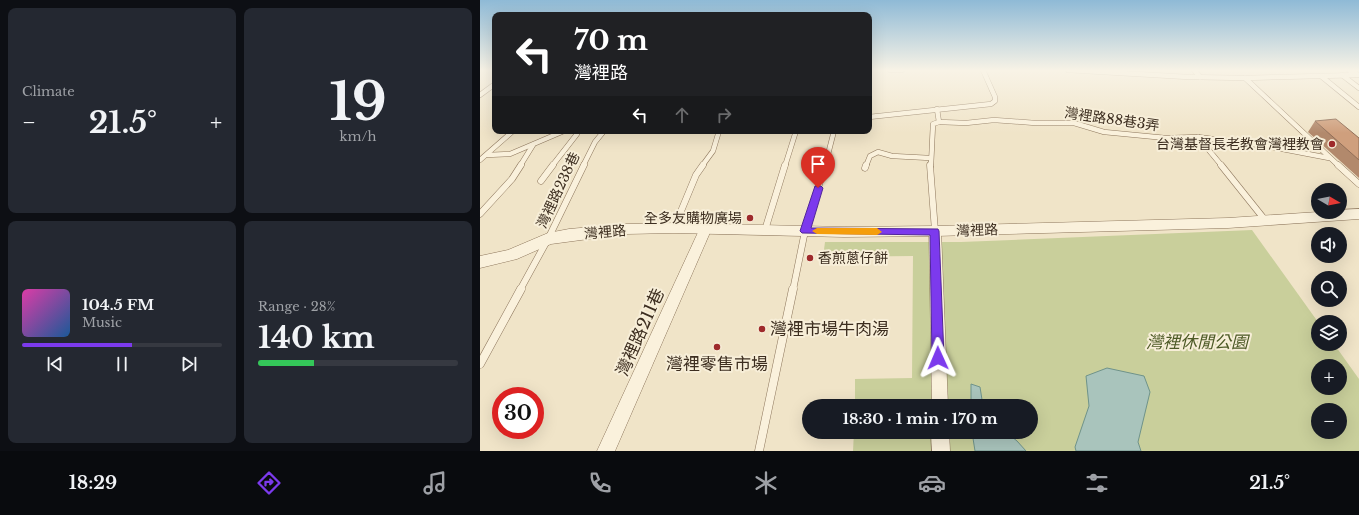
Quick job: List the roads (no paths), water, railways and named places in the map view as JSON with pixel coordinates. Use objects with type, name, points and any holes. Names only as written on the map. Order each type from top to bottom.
[{"type":"street","name":"灣裡路","points":[[480,262],[511,255],[548,239],[612,230],[706,228],[805,231],[935,231],[1228,223],[1359,214]]},
{"type":"street","name":"灣裡路211巷","points":[[606,451],[706,228]]},
{"type":"street","points":[[935,231],[940,399]]},
{"type":"street","points":[[940,439],[941,451]]},
{"type":"lane","points":[[872,117],[991,104],[994,103],[995,97],[992,91]]},
{"type":"lane","points":[[1260,91],[1329,158],[1359,184]]},
{"type":"lane","points":[[1339,91],[1359,107]]},
{"type":"lane","points":[[935,231],[930,158],[933,124],[939,122],[937,109]]},
{"type":"lane","name":"灣裡路88巷3弄","points":[[939,122],[966,123],[994,120],[1041,123],[1074,123],[1104,132],[1166,138],[1198,137],[1266,146],[1329,158]]},
{"type":"lane","points":[[482,158],[510,134]]},
{"type":"lane","points":[[482,158],[510,154],[557,134]]},
{"type":"lane","points":[[542,181],[576,134]]},
{"type":"lane","name":"灣裡路238巷","points":[[481,361],[548,239],[595,142],[602,134]]},
{"type":"lane","points":[[674,228],[696,175],[713,151],[718,134]]},
{"type":"lane","points":[[765,230],[795,134]]},
{"type":"lane","points":[[759,451],[805,231],[827,160],[833,134]]},
{"type":"lane","points":[[1198,137],[1265,220]]},
{"type":"lane","points":[[480,214],[512,179],[533,145]]},
{"type":"lane","points":[[865,168],[870,156],[878,152],[892,156],[930,158]]},
{"type":"water","points":[[1107,368],[1144,376],[1150,392],[1138,442],[1141,451],[1076,451],[1075,447],[1089,406],[1086,376]]},
{"type":"water","points":[[971,384],[980,387],[982,399],[971,399]]},
{"type":"water","points":[[973,439],[1015,439],[1026,451],[975,451]]},
{"type":"place","name":"台灣基督長老教會灣裡教會","points":[[1332,144]]},
{"type":"place","name":"全多友購物廣場","points":[[750,218]]},
{"type":"place","name":"香煎蔥仔餅","points":[[810,258]]},
{"type":"place","name":"灣裡市場牛肉湯","points":[[762,329]]},
{"type":"place","name":"灣裡零售市場","points":[[717,347]]},
{"type":"park label","name":"灣裡休閒公園","points":[[1197,342]]}]
